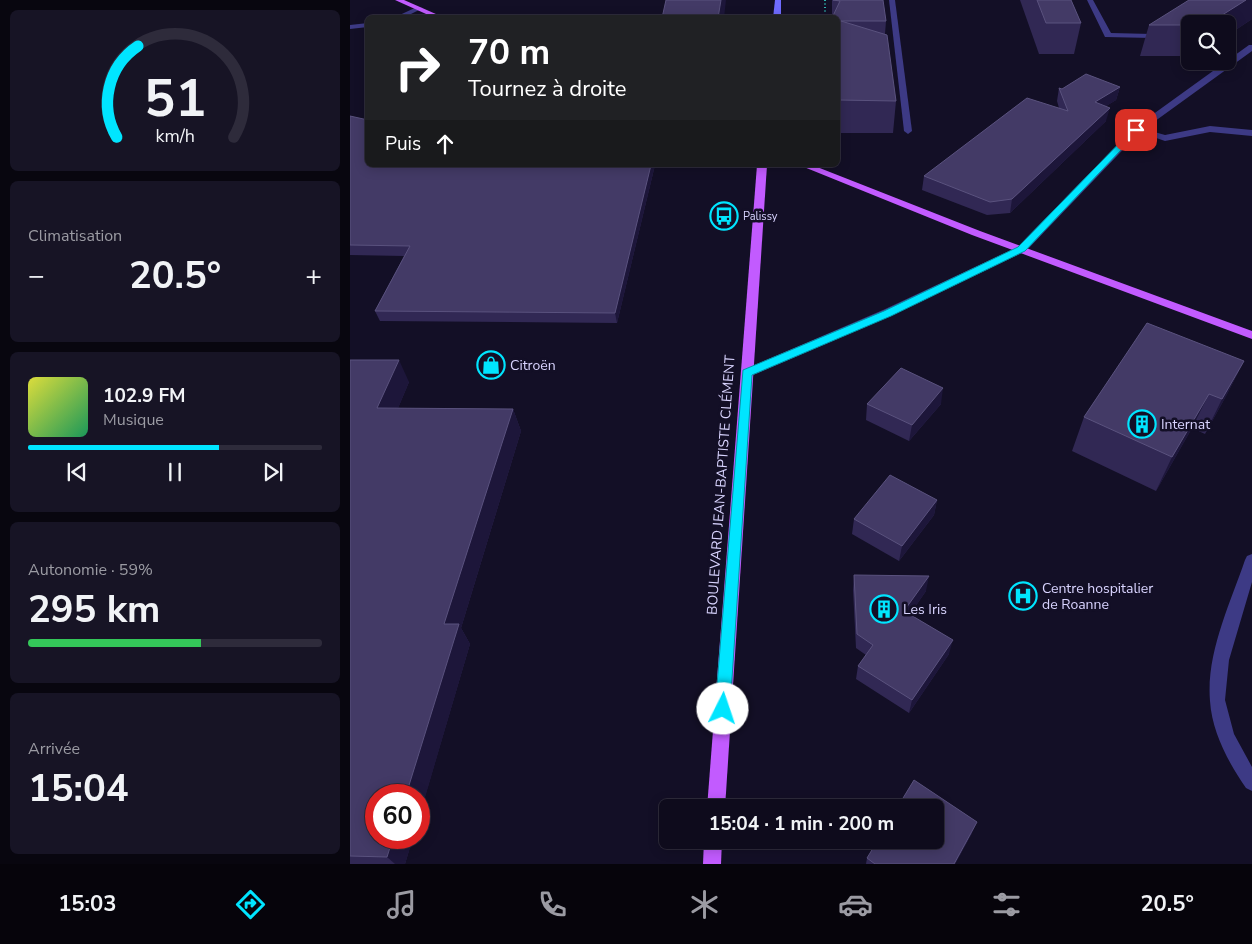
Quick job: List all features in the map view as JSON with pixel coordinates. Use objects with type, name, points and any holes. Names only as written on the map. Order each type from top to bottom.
[{"type":"main road","points":[[398,0],[435,15]]},
{"type":"main road","name":"BOULEVARD JEAN-BAPTISTE CLÉMENT","points":[[717,799],[762,167]]},
{"type":"main road","points":[[809,167],[1252,335]]},
{"type":"main road","points":[[712,864],[713,849]]},
{"type":"street","points":[[777,15],[778,0]]},
{"type":"street","points":[[892,0],[908,131]]},
{"type":"street","points":[[1090,0],[1108,35],[1153,36],[1169,26]]},
{"type":"street","points":[[403,15],[419,8]]},
{"type":"street","points":[[350,27],[365,26]]},
{"type":"street","points":[[747,373],[887,313],[1022,249],[1136,130],[1252,48]]},
{"type":"street","points":[[1136,130],[1165,138],[1210,130],[1252,133]]},
{"type":"street","points":[[1252,560],[1218,668],[1219,716],[1236,758],[1252,782]]},
{"type":"path","points":[[825,0],[825,15]]},
{"type":"building","points":[[666,0],[721,0],[718,15],[663,15]]},
{"type":"building","points":[[833,0],[883,0],[886,21],[841,21],[887,35],[896,101],[840,100],[840,15],[833,15],[840,1]]},
{"type":"building","points":[[1037,0],[1071,0],[1081,23],[1046,23]]},
{"type":"building","points":[[1189,0],[1246,0],[1222,15],[1181,15],[1181,25],[1149,25]]},
{"type":"building","points":[[1086,74],[1120,87],[1095,102],[1110,108],[1012,199],[990,202],[924,176],[1027,98],[1068,111],[1059,88],[1062,89]]},
{"type":"building","points":[[350,116],[365,119],[365,167],[651,167],[615,313],[375,311],[410,246],[350,245]]},
{"type":"building","name":"Internat","points":[[1147,323],[1244,361],[1222,399],[1209,394],[1172,457],[1084,417]]},
{"type":"building","points":[[350,360],[399,360],[377,408],[513,409],[444,624],[459,624],[409,784],[365,784],[365,849],[390,849],[387,857],[350,856]]},
{"type":"building","points":[[901,368],[943,388],[912,425],[867,404]]},
{"type":"building","points":[[890,475],[937,500],[902,546],[854,519]]},
{"type":"building","points":[[854,575],[929,576],[904,611],[953,640],[912,700],[858,666],[873,645],[857,634]]},
{"type":"building","points":[[914,780],[942,799],[902,799]]},
{"type":"building","points":[[944,800],[977,822],[954,864],[875,864],[867,858],[872,849],[944,849]]},
{"type":"place","name":"Palissy","points":[[724,216]]},
{"type":"place","name":"Citroën","points":[[491,365]]},
{"type":"place","name":"Internat","points":[[1142,424]]},
{"type":"place","name":"Centre hospitalier de Roanne","points":[[1023,596]]},
{"type":"place","name":"Les Iris","points":[[884,609]]},
{"type":"route","points":[[723,709],[747,373],[887,313],[1022,249],[1136,130]]}]
